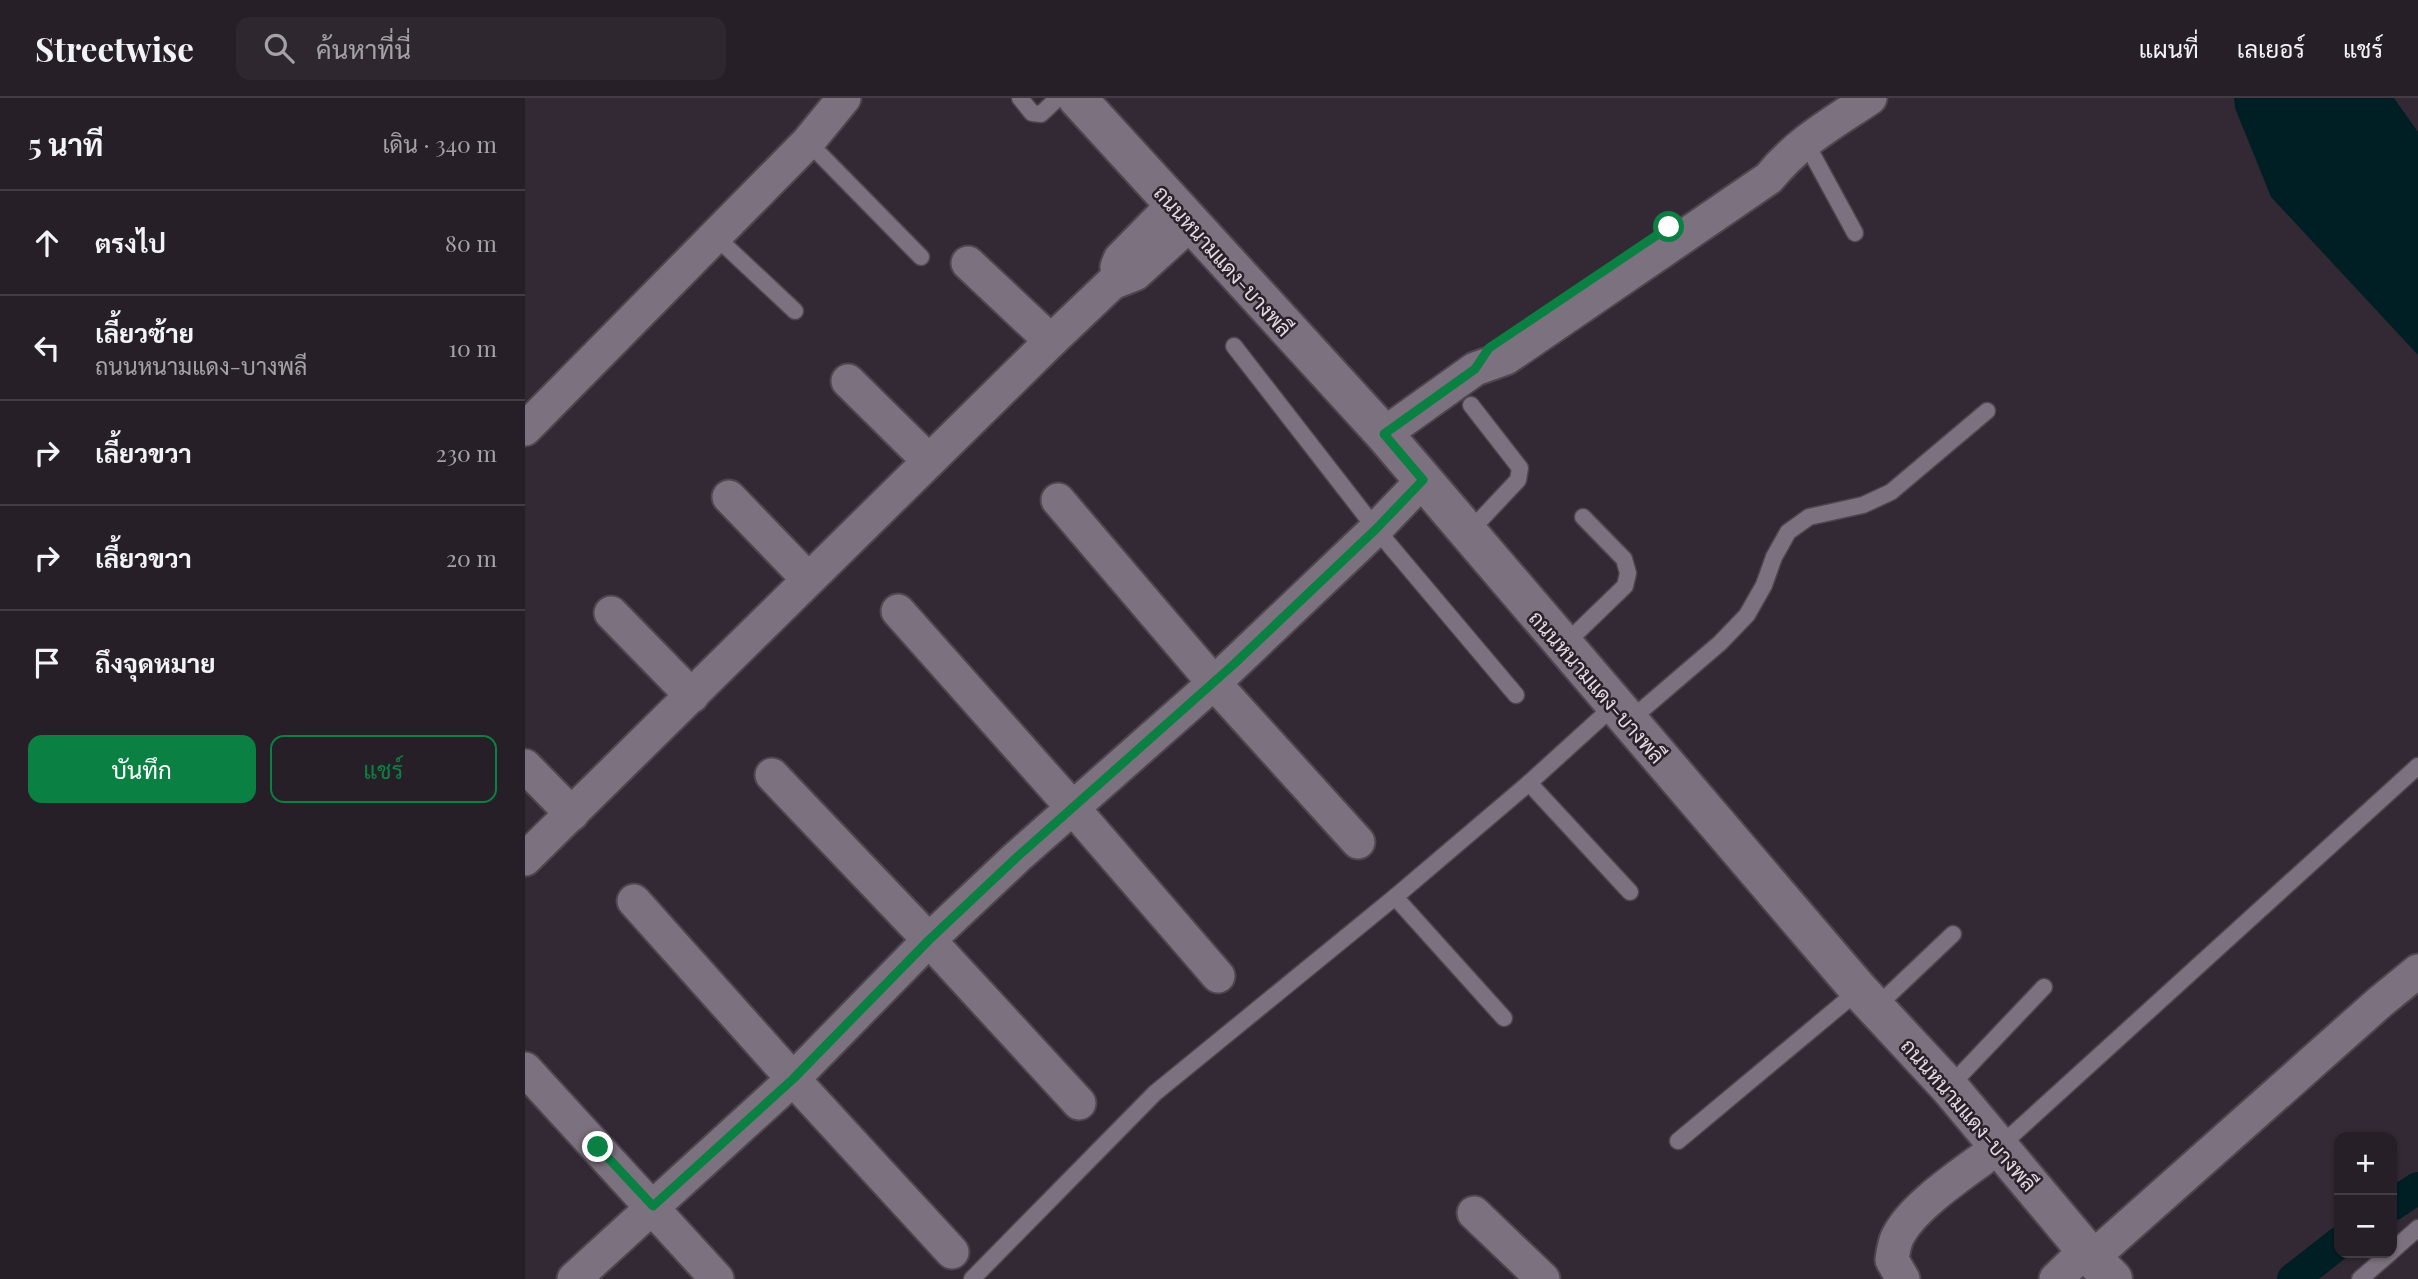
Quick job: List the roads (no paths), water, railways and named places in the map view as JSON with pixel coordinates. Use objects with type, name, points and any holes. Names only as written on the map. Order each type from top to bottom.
[{"type":"main road","name":"ถนนหนามแดง-บางพลี","points":[[1077,98],[1384,434],[1563,646],[1867,999],[1949,1087],[2097,1262]]},
{"type":"street","points":[[525,429],[808,142],[844,98]]},
{"type":"street","points":[[1384,434],[1475,369],[1506,358],[1769,178],[1795,149],[1870,98]]},
{"type":"street","points":[[525,859],[1051,341],[1112,283],[1135,274],[1181,214]]},
{"type":"street","points":[[968,263],[1051,341]]},
{"type":"street","points":[[848,381],[929,461]]},
{"type":"street","points":[[574,1279],[793,1079],[929,940],[1072,807],[1214,683],[1376,529],[1423,480]]},
{"type":"street","points":[[729,497],[808,579]]},
{"type":"street","points":[[1058,500],[1214,683],[1358,842]]},
{"type":"street","points":[[898,611],[1218,976]]},
{"type":"street","points":[[611,613],[692,696]]},
{"type":"street","points":[[525,766],[572,814]]},
{"type":"street","points":[[772,775],[1079,1103]]},
{"type":"street","points":[[634,901],[952,1252]]},
{"type":"street","points":[[2056,1279],[2097,1262],[2380,1002],[2418,971]]},
{"type":"street","points":[[525,1069],[717,1279]]},
{"type":"street","points":[[1903,1279],[1892,1260],[1896,1240],[1911,1218],[1942,1190],[2000,1146]]},
{"type":"street","points":[[1474,1213],[1543,1279]]},
{"type":"lane","points":[[1020,98],[1032,113],[1041,114],[1058,98]]},
{"type":"lane","points":[[808,142],[921,257]]},
{"type":"lane","points":[[1795,149],[1855,233]]},
{"type":"lane","points":[[715,236],[795,311]]},
{"type":"lane","points":[[1234,346],[1376,529],[1516,695]]},
{"type":"lane","points":[[1468,532],[1518,480],[1520,474],[1520,468],[1471,405]]},
{"type":"lane","points":[[972,1279],[1155,1093],[1395,897],[1529,783],[1720,643],[1747,615],[1788,532],[1809,517],[1863,505],[1891,492],[1987,411]]},
{"type":"lane","points":[[1563,646],[1625,586],[1628,573],[1624,559],[1583,517]]},
{"type":"lane","points":[[2000,1146],[2418,766]]},
{"type":"lane","points":[[1529,783],[1630,892]]},
{"type":"lane","points":[[1395,897],[1504,1018]]},
{"type":"lane","points":[[1678,1142],[1953,934]]},
{"type":"lane","points":[[1949,1087],[2043,987]]},
{"type":"lane","points":[[2397,1247],[2418,1228]]},
{"type":"lane","points":[[2360,1279],[2384,1258]]},
{"type":"water","points":[[2234,98],[2394,98],[2418,132],[2418,355],[2271,197],[2235,108]]},
{"type":"waterway","points":[[2397,1202],[2418,1188]]},
{"type":"waterway","points":[[2293,1279],[2334,1247]]}]
